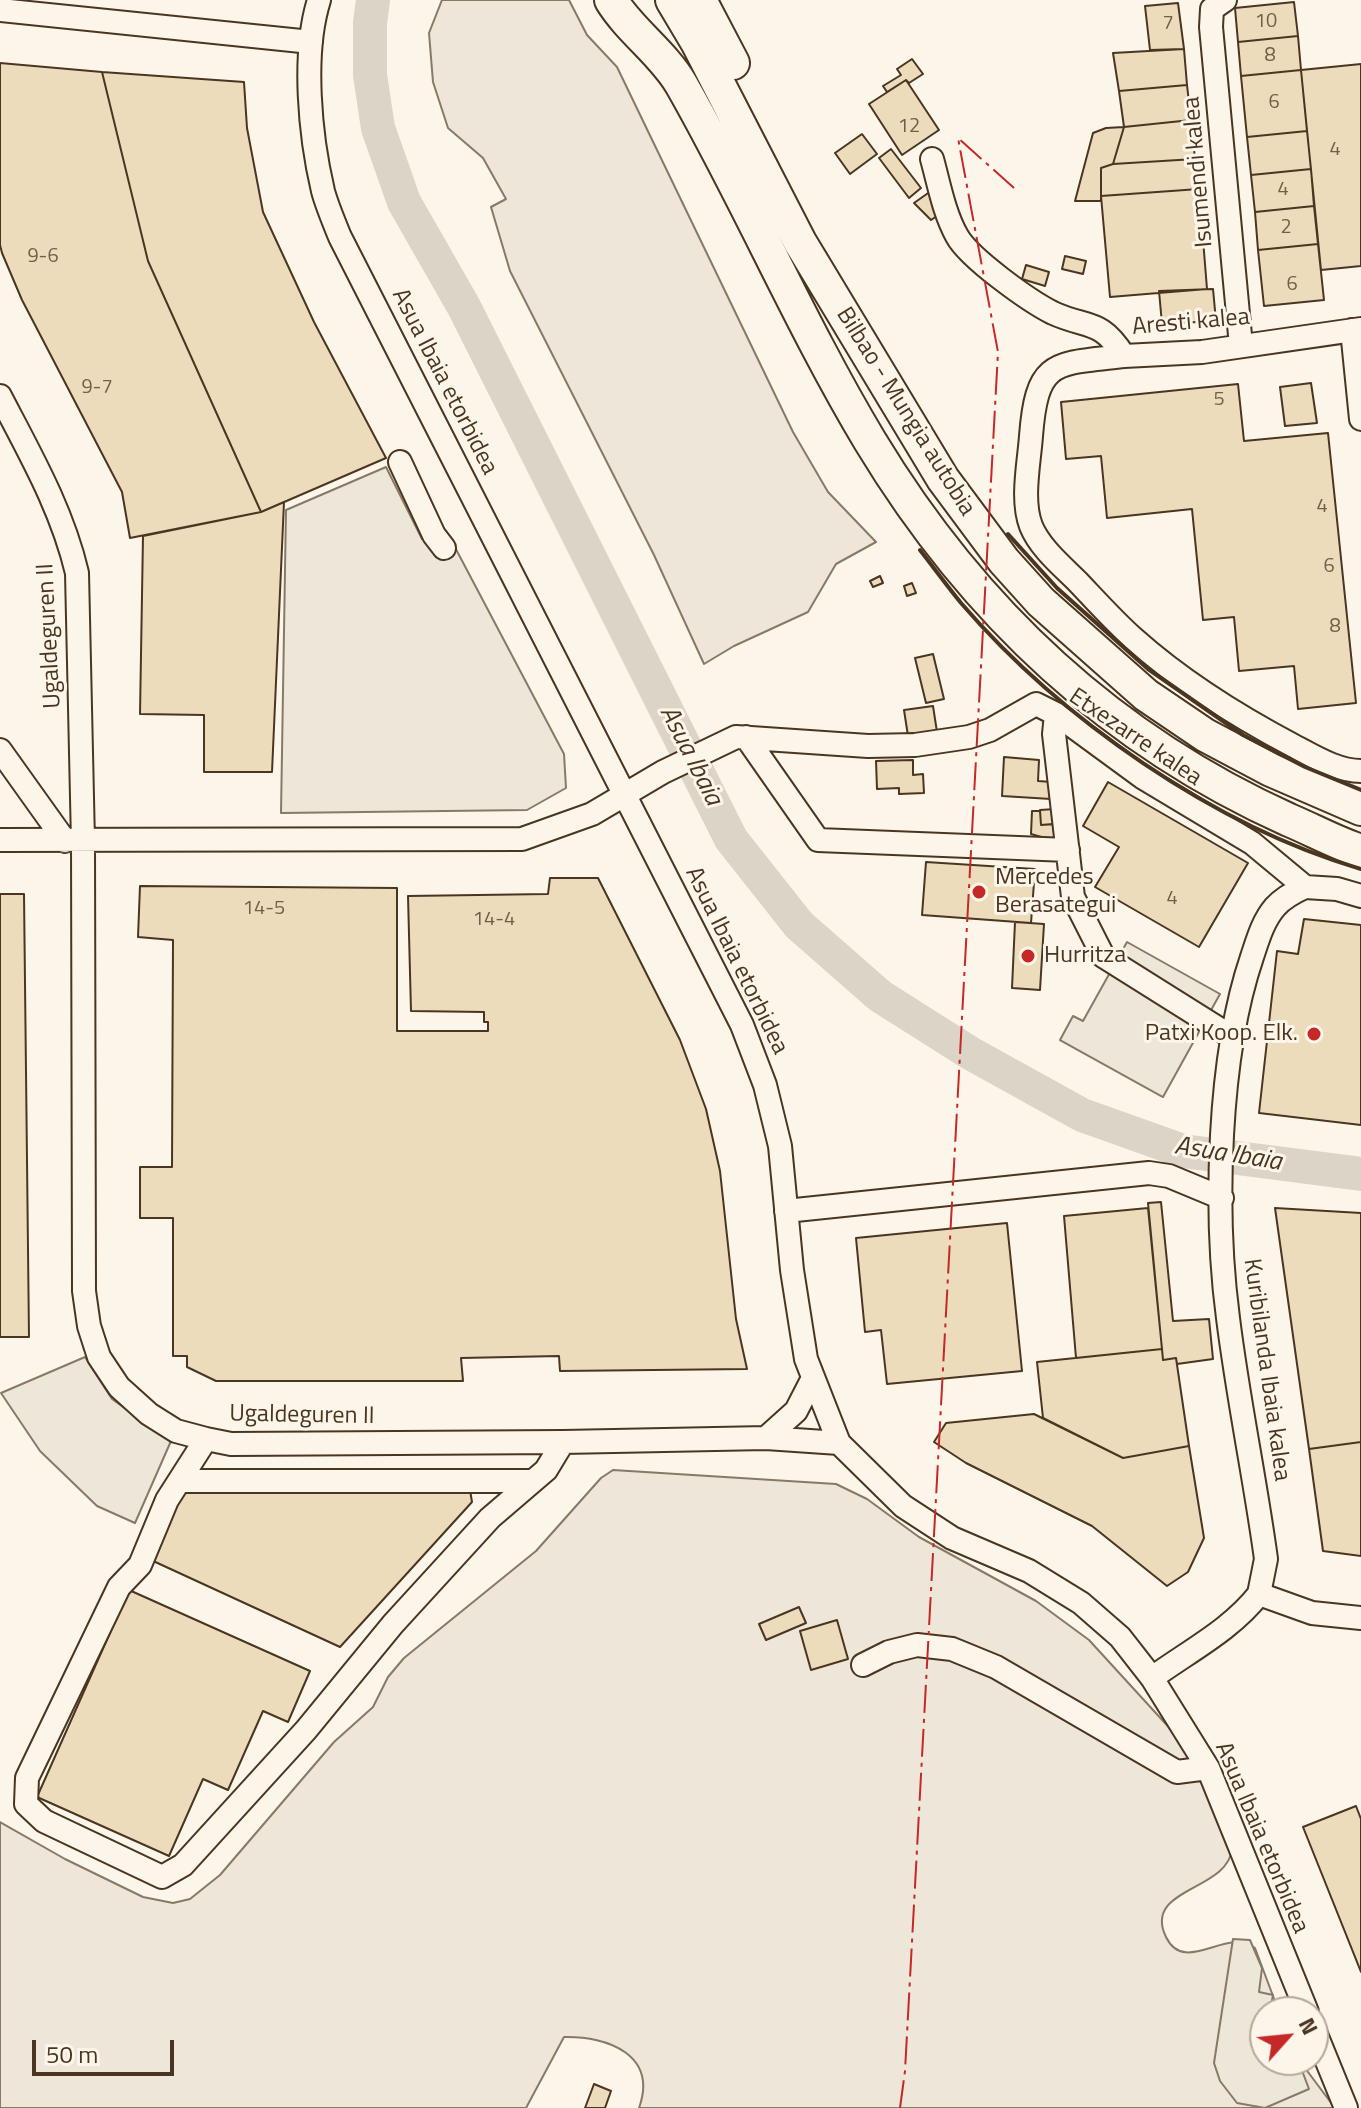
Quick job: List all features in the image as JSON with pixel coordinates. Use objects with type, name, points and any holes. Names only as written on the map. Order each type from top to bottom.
[{"type":"highway","points":[[611,0],[678,79]]},
{"type":"highway","points":[[634,0],[678,79]]},
{"type":"highway","name":"Bilbao - Mungia autobia","points":[[672,0],[697,42],[800,242],[943,479],[968,516],[1041,602],[1146,695],[1205,735],[1271,770],[1361,809]]},
{"type":"highway","points":[[700,0],[821,234],[878,369]]},
{"type":"highway","name":"Bilbao - Mungia autobia","points":[[678,79],[870,440],[912,506],[978,592],[1055,669],[1128,729],[1251,803],[1361,851]]},
{"type":"street","name":"Asua Ibaia etorbidea","points":[[319,0],[311,42],[314,142],[324,192],[340,237],[742,1025],[765,1085],[780,1146],[806,1359],[839,1443],[903,1506],[952,1538],[1029,1571],[1081,1603],[1120,1637],[1152,1678],[1208,1768],[1301,1996]]},
{"type":"street","name":"Isumendi kalea","points":[[1225,0],[1212,9],[1211,27],[1241,346]]},
{"type":"street","points":[[0,10],[311,42]]},
{"type":"street","name":"Aresti kalea","points":[[932,159],[957,236],[973,255],[1038,305],[1055,314],[1095,326],[1112,337],[1124,356],[1202,352],[1357,330]]},
{"type":"street","points":[[1357,330],[1361,419]]},
{"type":"street","points":[[1124,356],[1069,362],[1045,375],[1037,389],[1026,503],[1032,527],[1053,557],[1133,638],[1197,689],[1327,764],[1361,771]]},
{"type":"street","name":"Ugaldeguren II","points":[[0,396],[57,507],[77,573],[74,842],[84,1291],[89,1326],[99,1357],[119,1387],[132,1401],[176,1431],[231,1444],[766,1438],[839,1443]]},
{"type":"street","points":[[400,462],[434,535],[444,548]]},
{"type":"street","name":"Etxezarre kalea","points":[[623,793],[736,737],[868,746],[915,745],[969,737],[990,730],[1036,704],[1056,714],[1142,777],[1252,843],[1305,887]]},
{"type":"street","points":[[1056,714],[1054,734],[1073,897],[1103,956],[1232,1037]]},
{"type":"street","points":[[746,737],[818,840],[1068,850]]},
{"type":"street","points":[[0,750],[74,842]]},
{"type":"street","points":[[0,840],[522,839],[592,814],[623,793]]},
{"type":"street","points":[[1305,887],[1337,889],[1361,896]]},
{"type":"street","name":"Kuribilanda Ibaia kalea","points":[[1259,1594],[1266,1559],[1227,1316],[1221,1174],[1224,1122],[1232,1037],[1244,980],[1265,923],[1276,905],[1305,887]]},
{"type":"street","points":[[786,1211],[1149,1173],[1169,1176],[1222,1198]]},
{"type":"street","points":[[766,1438],[796,1411],[813,1378]]},
{"type":"street","points":[[206,1439],[167,1500],[140,1565],[119,1587],[27,1778],[26,1804],[44,1821],[162,1877],[183,1865],[306,1730],[393,1624],[490,1518],[546,1470],[563,1442]]},
{"type":"street","points":[[181,1481],[531,1481]]},
{"type":"street","points":[[1152,1678],[1230,1623],[1259,1594],[1312,1613],[1361,1618]]},
{"type":"street","points":[[863,1665],[889,1652],[917,1645],[952,1649],[996,1667],[1177,1772],[1208,1768]]},
{"type":"street","points":[[1329,2066],[1346,2108]]},
{"type":"shaded area","points":[[442,0],[569,0],[587,35],[617,67],[793,432],[828,492],[876,542],[836,564],[808,612],[734,646],[704,664],[654,555],[510,271],[491,207],[506,199],[483,158],[448,128],[433,82],[429,33]]},
{"type":"shaded area","points":[[386,467],[422,539],[449,536],[564,754],[566,788],[527,810],[281,813],[286,510]]},
{"type":"shaded area","points":[[1127,942],[1220,994],[1163,1097],[1060,1040],[1073,1016],[1083,1021]]},
{"type":"shaded area","points":[[85,1357],[112,1399],[171,1441],[135,1523],[97,1506],[40,1451],[1,1393]]},
{"type":"shaded area","points":[[613,1470],[836,1484],[867,1499],[919,1537],[1036,1601],[1089,1640],[1186,1746],[1232,1849],[1227,1863],[1217,1874],[1175,1899],[1166,1908],[1162,1921],[1166,1937],[1174,1948],[1184,1952],[1232,1942],[1255,1948],[1273,1996],[1249,1996],[1249,2076],[1311,2076],[1335,2108],[639,2108],[643,2090],[641,2074],[625,2052],[597,2040],[564,2037],[526,2108],[0,2108],[0,1822],[65,1859],[143,1897],[173,1903],[190,1899],[220,1875],[334,1742],[373,1707],[388,1677],[404,1658],[536,1551],[601,1478]]},
{"type":"shaded area","points":[[1233,1939],[1250,1940],[1262,1968],[1259,1992],[1273,1995],[1249,1996],[1249,2076],[1304,2076],[1309,2089],[1265,2108],[1237,2103],[1220,2081],[1214,2063]]},
{"type":"building","points":[[1294,2],[1298,36],[1238,42],[1235,8]]},
{"type":"building","points":[[1178,3],[1184,49],[1150,50],[1145,6]]},
{"type":"building","points":[[1298,36],[1301,70],[1241,76],[1238,42]]},
{"type":"building","points":[[1184,49],[1187,85],[1119,91],[1113,53]]},
{"type":"building","points":[[912,59],[923,74],[887,92],[883,86],[901,75],[897,69]]},
{"type":"building","points":[[0,63],[102,72],[148,261],[261,512],[130,538],[122,492],[22,300],[2,253]]},
{"type":"building","points":[[1361,64],[1361,266],[1321,270],[1301,70]]},
{"type":"building","points":[[1301,70],[1307,131],[1247,137],[1241,76]]},
{"type":"building","points":[[102,72],[244,82],[247,128],[263,212],[314,322],[386,458],[261,512],[148,261]]},
{"type":"building","points":[[906,80],[939,130],[902,155],[869,104]]},
{"type":"building","points":[[1187,85],[1191,120],[1124,127],[1119,91]]},
{"type":"building","points":[[1191,120],[1195,159],[1113,164],[1124,127]]},
{"type":"building","points":[[1124,127],[1113,164],[1101,168],[1101,201],[1075,201],[1093,133],[1106,128]]},
{"type":"building","points":[[1307,131],[1311,169],[1251,175],[1247,137]]},
{"type":"building","points":[[862,134],[877,154],[850,174],[835,153]]},
{"type":"building","points":[[891,149],[921,188],[909,198],[879,158]]},
{"type":"building","points":[[1195,159],[1199,189],[1101,196],[1101,168],[1113,164]]},
{"type":"building","points":[[1311,169],[1314,206],[1255,212],[1251,175]]},
{"type":"building","points":[[1199,189],[1207,289],[1110,297],[1101,196]]},
{"type":"building","points":[[931,191],[940,214],[931,220],[914,203]]},
{"type":"building","points":[[1314,206],[1318,244],[1258,250],[1255,212]]},
{"type":"building","points":[[1318,244],[1324,300],[1264,306],[1258,250]]},
{"type":"building","points":[[1065,256],[1086,261],[1083,274],[1062,269]]},
{"type":"building","points":[[1026,265],[1049,272],[1045,286],[1022,279]]},
{"type":"building","points":[[1213,289],[1216,321],[1162,324],[1159,291]]},
{"type":"building","points":[[1311,383],[1317,423],[1285,426],[1280,387]]},
{"type":"building","points":[[1238,384],[1244,441],[1328,433],[1356,703],[1298,709],[1294,666],[1239,671],[1234,617],[1203,620],[1192,509],[1107,518],[1101,456],[1066,459],[1061,402]]},
{"type":"building","points":[[284,502],[272,772],[204,772],[204,715],[140,714],[143,536],[261,512]]},
{"type":"building","points":[[880,576],[883,583],[873,587],[870,581]]},
{"type":"building","points":[[912,583],[916,593],[907,596],[904,586]]},
{"type":"building","points":[[933,654],[944,699],[926,703],[915,658]]},
{"type":"building","points":[[933,706],[937,732],[908,736],[904,710]]},
{"type":"building","points":[[1004,757],[1039,760],[1038,781],[1052,782],[1051,799],[1002,796]]},
{"type":"building","points":[[913,760],[913,775],[923,774],[924,793],[899,794],[899,788],[877,789],[876,761]]},
{"type":"building","points":[[1108,782],[1248,863],[1199,947],[1095,887],[1119,847],[1083,826]]},
{"type":"building","points":[[1055,809],[1056,824],[1041,825],[1040,810]]},
{"type":"building","points":[[1032,811],[1040,811],[1041,825],[1053,824],[1055,841],[1031,834]]},
{"type":"building","name":"Mercedes Berasategui","points":[[926,862],[1035,869],[1031,923],[922,915]]},
{"type":"building","points":[[550,878],[598,878],[680,1040],[706,1109],[720,1171],[736,1319],[747,1369],[560,1371],[559,1356],[461,1358],[463,1381],[216,1381],[187,1367],[187,1356],[173,1356],[173,1218],[140,1218],[140,1167],[172,1167],[173,940],[138,937],[140,886],[397,888],[397,1031],[488,1031],[484,1012],[411,1011],[408,896],[548,894]]},
{"type":"building","points":[[0,894],[24,894],[29,1337],[0,1337]]},
{"type":"building","name":"Patxi Koop. Elk.","points":[[1304,919],[1361,925],[1361,1125],[1259,1113],[1277,951],[1298,954]]},
{"type":"building","name":"Hurritza","points":[[1015,922],[1044,924],[1040,990],[1012,988]]},
{"type":"building","points":[[1161,1202],[1173,1321],[1209,1319],[1213,1359],[1177,1364],[1176,1358],[1163,1360],[1148,1203]]},
{"type":"building","points":[[1148,1208],[1162,1349],[1076,1358],[1064,1216]]},
{"type":"building","points":[[1275,1208],[1361,1213],[1361,1442],[1309,1449]]},
{"type":"building","points":[[1007,1223],[1022,1371],[887,1384],[881,1330],[865,1332],[856,1238]]},
{"type":"building","points":[[1162,1349],[1163,1360],[1176,1358],[1189,1446],[1123,1458],[1043,1418],[1037,1362]]},
{"type":"building","points":[[1034,1414],[1123,1458],[1189,1446],[1204,1538],[1188,1572],[1167,1586],[1092,1526],[966,1463],[934,1442],[946,1423]]},
{"type":"building","points":[[1361,1442],[1361,1556],[1323,1551],[1309,1449]]},
{"type":"building","points":[[182,1488],[470,1490],[472,1502],[340,1647],[151,1560]]},
{"type":"building","points":[[129,1590],[310,1671],[288,1722],[263,1711],[228,1790],[203,1779],[169,1856],[37,1797]]},
{"type":"building","points":[[799,1607],[806,1623],[766,1640],[759,1624]]},
{"type":"building","points":[[837,1620],[848,1659],[811,1670],[800,1631]]},
{"type":"building","points":[[1356,1806],[1361,1819],[1361,1972],[1303,1827]]},
{"type":"building","points":[[594,2084],[611,2091],[605,2108],[585,2108]]},
{"type":"waterway","name":"Asua Ibaia","points":[[373,0],[370,75],[378,128],[404,202],[464,307],[731,839],[799,925],[880,996],[970,1053],[1082,1115],[1183,1151],[1361,1174]]},
{"type":"wall","points":[[1008,534],[1057,588],[1148,669],[1243,735],[1305,767],[1361,790]]},
{"type":"wall","points":[[920,550],[961,603],[1001,646],[1093,727],[1196,797],[1251,826],[1361,869]]},
{"type":"power","points":[[900,2108],[905,2071],[998,352],[958,138],[1014,188]]},
{"type":"place","name":"Mercedes Berasategui","points":[[979,892]]},
{"type":"place","name":"Hurritza","points":[[1028,956]]},
{"type":"place","name":"Patxi Koop. Elk.","points":[[1314,1034]]}]
